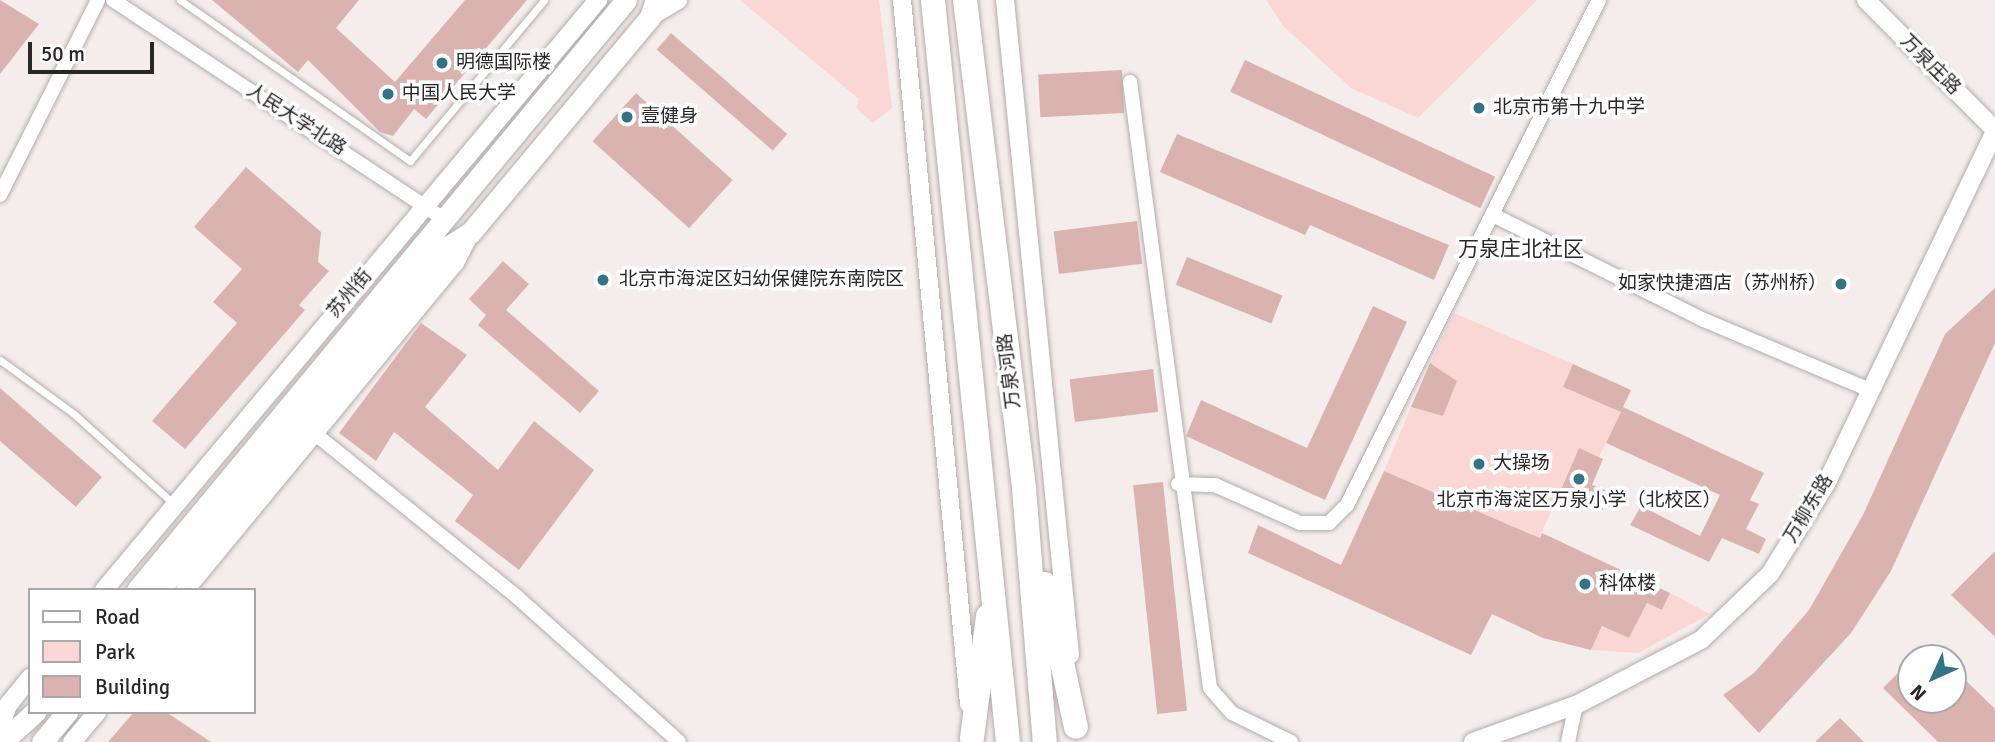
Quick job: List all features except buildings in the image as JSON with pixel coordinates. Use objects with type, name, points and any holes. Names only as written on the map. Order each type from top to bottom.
[{"type":"highway","name":"万泉河路","points":[[933,0],[995,563],[1008,742]]},
{"type":"highway","name":"万泉河路","points":[[965,0],[1024,489],[1045,742]]},
{"type":"highway","points":[[1024,489],[1077,734]]},
{"type":"highway","points":[[973,740],[995,563]]},
{"type":"main road","name":"苏州街","points":[[139,588],[626,0]]},
{"type":"main road","points":[[161,588],[449,246],[471,232],[653,9]]},
{"type":"main road","points":[[2,742],[33,714]]},
{"type":"main road","points":[[42,742],[65,714]]},
{"type":"street","points":[[0,195],[99,0]]},
{"type":"street","name":"人民大学北路","points":[[113,0],[443,219]]},
{"type":"street","name":"苏州街","points":[[106,588],[598,0]]},
{"type":"street","points":[[653,9],[678,0]]},
{"type":"street","points":[[902,0],[973,740]]},
{"type":"street","name":"万泉河路","points":[[1005,0],[1077,734]]},
{"type":"street","points":[[1178,484],[1215,485],[1300,523],[1329,523],[1347,505],[1439,312],[1495,216],[1600,0]]},
{"type":"street","name":"万泉庄路","points":[[1866,0],[1995,130]]},
{"type":"street","points":[[1130,82],[1178,484],[1210,688],[1232,713],[1291,742]]},
{"type":"street","name":"万柳东路","points":[[1473,742],[1576,705],[1701,640],[1770,574],[1826,484],[1995,130]]},
{"type":"street","points":[[1495,216],[1704,320],[1872,391]]},
{"type":"street","points":[[187,588],[456,263],[471,232]]},
{"type":"street","points":[[314,433],[517,597],[680,742]]},
{"type":"street","points":[[0,729],[8,705],[28,680]]},
{"type":"street","points":[[1568,742],[1576,705]]},
{"type":"street","points":[[72,742],[95,714]]},
{"type":"lane","points":[[180,0],[410,161],[544,0]]},
{"type":"lane","points":[[0,360],[74,414],[175,504]]},
{"type":"green space","points":[[740,0],[879,0],[892,108],[873,123],[856,108],[859,99]]},
{"type":"green space","points":[[1266,0],[1537,0],[1418,118],[1351,88],[1283,26]]},
{"type":"green space","name":"大操场","points":[[1454,313],[1573,364],[1563,387],[1621,412],[1599,457],[1579,449],[1510,603],[1532,534],[1384,471],[1411,407],[1443,416],[1457,381],[1430,363]]},
{"type":"green space","points":[[1670,593],[1710,614],[1638,653],[1591,650],[1602,626],[1629,638],[1647,603],[1662,610]]},
{"type":"place","name":"明德国际楼","points":[[442,63]]},
{"type":"place","name":"中国人民大学","points":[[388,94]]},
{"type":"place","name":"北京市第十九中学","points":[[1479,108]]},
{"type":"place","name":"壹健身","points":[[627,117]]},
{"type":"place","name":"北京市海淀区妇幼保健院东南院区","points":[[603,280]]},
{"type":"place","name":"如家快捷酒店（苏州桥）","points":[[1841,284]]},
{"type":"place","name":"大操场","points":[[1479,464]]},
{"type":"place","name":"北京市海淀区万泉小学（北校区）","points":[[1579,479]]},
{"type":"place","name":"科体楼","points":[[1585,584]]},
{"type":"district","name":"万泉庄北社区","points":[[1521,249]]}]
